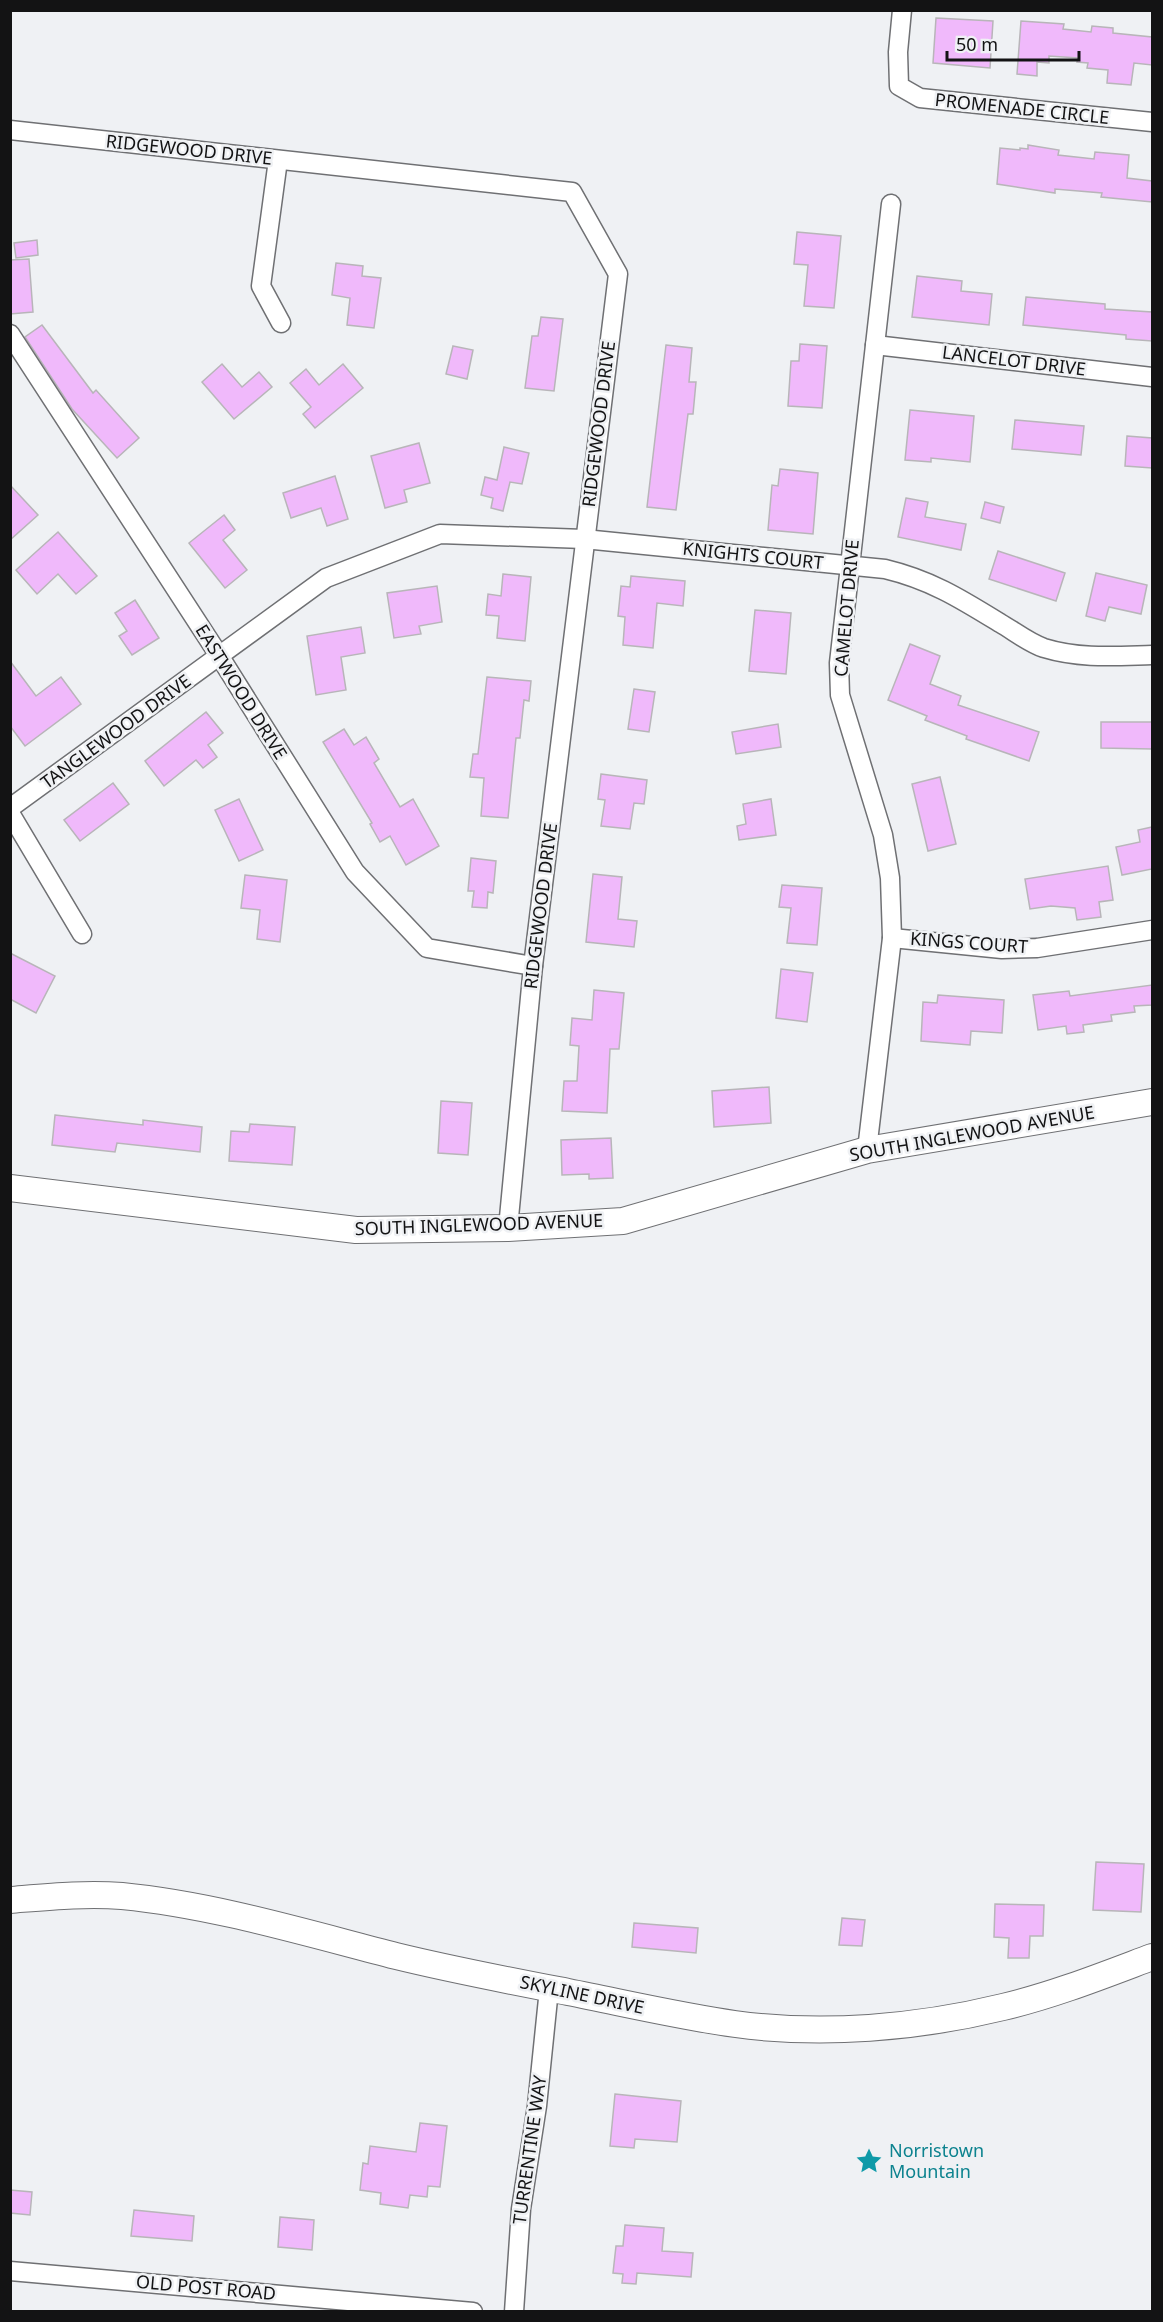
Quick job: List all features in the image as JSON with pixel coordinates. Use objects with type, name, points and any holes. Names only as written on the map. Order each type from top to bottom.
[{"type":"street","name":"PROMENADE CIRCLE","points":[[902,10],[898,52],[899,86],[920,98],[1152,122]]},
{"type":"street","name":"RIDGEWOOD DRIVE","points":[[10,130],[572,192],[618,274],[533,966],[508,1228]]},
{"type":"street","points":[[278,160],[261,286],[281,323]]},
{"type":"street","name":"CAMELOT DRIVE","points":[[867,1150],[892,938],[890,878],[883,836],[840,695],[839,663],[891,204]]},
{"type":"street","name":"EASTWOOD DRIVE","points":[[10,334],[220,657],[355,872],[427,948],[533,966]]},
{"type":"street","name":"LANCELOT DRIVE","points":[[875,345],[1152,377]]},
{"type":"street","name":"TANGLEWOOD DRIVE","points":[[10,808],[326,578],[440,534],[584,538]]},
{"type":"street","name":"KNIGHTS COURT","points":[[584,538],[885,569],[915,577],[946,590],[1041,647],[1068,654],[1095,657],[1152,655]]},
{"type":"street","points":[[10,813],[82,934]]},
{"type":"street","name":"KINGS COURT","points":[[892,938],[1014,948],[1078,943],[1152,930]]},
{"type":"street","name":"SOUTH INGLEWOOD AVENUE","points":[[10,1188],[356,1230],[508,1228],[623,1221],[867,1150],[1152,1102]]},
{"type":"street","name":"SKYLINE DRIVE","points":[[10,1900],[75,1895],[120,1896],[183,1904],[446,1968],[671,2014],[736,2024],[785,2028],[883,2025],[1002,2007],[1052,1993],[1152,1957]]},
{"type":"street","name":"TURRENTINE WAY","points":[[514,2312],[521,2209],[537,2106],[549,1989]]},
{"type":"street","name":"OLD POST ROAD","points":[[10,2271],[472,2312]]},
{"type":"building","points":[[936,18],[993,21],[990,68],[933,63]]},
{"type":"building","points":[[1021,21],[1064,24],[1063,29],[1091,32],[1092,26],[1113,28],[1113,33],[1152,37],[1152,65],[1134,63],[1131,85],[1107,83],[1108,70],[1087,68],[1088,63],[1077,62],[1078,58],[1049,56],[1049,63],[1037,62],[1037,76],[1017,74]]},
{"type":"building","points":[[1028,145],[1059,150],[1058,155],[1094,159],[1095,152],[1129,155],[1127,178],[1152,181],[1152,202],[1101,197],[1102,193],[1055,189],[1055,193],[997,184],[1000,148],[1020,150],[1020,148],[1028,149]]},
{"type":"building","points":[[797,232],[841,236],[834,308],[804,306],[808,265],[794,264]]},
{"type":"building","points":[[37,240],[38,255],[16,258],[14,243]]},
{"type":"building","points":[[29,259],[33,312],[10,314],[10,260]]},
{"type":"building","points":[[336,263],[363,266],[362,276],[381,278],[374,328],[347,325],[350,298],[332,295]]},
{"type":"building","points":[[917,276],[962,281],[961,291],[992,294],[989,325],[912,317]]},
{"type":"building","points":[[1026,297],[1105,304],[1105,309],[1152,312],[1152,341],[1126,339],[1126,335],[1023,325]]},
{"type":"building","points":[[541,317],[563,319],[554,391],[525,388],[532,336],[538,336]]},
{"type":"building","points":[[42,325],[93,393],[96,390],[139,438],[117,458],[72,409],[25,337]]},
{"type":"building","points":[[800,344],[827,346],[822,408],[788,406],[791,361],[799,361]]},
{"type":"building","points":[[666,345],[692,348],[689,382],[696,382],[693,414],[688,414],[676,510],[647,507]]},
{"type":"building","points":[[453,346],[473,350],[467,379],[446,374]]},
{"type":"building","points":[[222,364],[242,387],[259,372],[272,387],[234,419],[202,382]]},
{"type":"building","points":[[343,364],[363,388],[315,428],[303,414],[311,407],[290,383],[306,369],[319,385]]},
{"type":"building","points":[[910,410],[974,416],[970,462],[931,458],[931,462],[905,460]]},
{"type":"building","points":[[1015,420],[1084,426],[1081,455],[1012,449]]},
{"type":"building","points":[[1127,436],[1152,438],[1152,468],[1125,466]]},
{"type":"building","points":[[419,443],[430,483],[404,490],[407,502],[385,508],[371,456]]},
{"type":"building","points":[[504,447],[529,453],[522,484],[510,482],[503,511],[491,508],[493,498],[481,495],[485,477],[497,480]]},
{"type":"building","points":[[780,469],[818,473],[813,534],[768,530],[772,485],[778,486]]},
{"type":"building","points":[[335,476],[348,519],[327,526],[321,508],[291,518],[283,493]]},
{"type":"building","points":[[10,485],[38,515],[10,540]]},
{"type":"building","points":[[906,498],[928,502],[925,517],[966,524],[961,550],[898,537]]},
{"type":"building","points":[[985,502],[1004,507],[1000,523],[981,518]]},
{"type":"building","points":[[224,515],[235,530],[223,540],[247,570],[225,588],[189,543]]},
{"type":"building","points":[[58,532],[97,576],[76,594],[58,574],[37,594],[16,570]]},
{"type":"building","points":[[998,551],[1065,573],[1056,601],[989,579]]},
{"type":"building","points":[[1096,573],[1147,585],[1141,614],[1109,607],[1105,621],[1086,616]]},
{"type":"building","points":[[503,574],[531,577],[525,641],[497,638],[499,616],[486,615],[488,594],[501,596]]},
{"type":"building","points":[[631,576],[685,581],[683,606],[657,603],[653,648],[623,645],[625,617],[618,616],[621,586],[630,587]]},
{"type":"building","points":[[437,586],[442,622],[419,626],[421,634],[394,638],[387,593]]},
{"type":"building","points":[[135,600],[159,638],[132,655],[119,636],[127,631],[115,613]]},
{"type":"building","points":[[755,610],[791,613],[786,674],[749,671]]},
{"type":"building","points":[[361,627],[365,653],[341,657],[346,690],[316,695],[307,636]]},
{"type":"building","points":[[910,644],[940,656],[930,684],[961,696],[958,705],[1039,732],[1029,761],[966,739],[967,736],[925,720],[927,716],[888,700]]},
{"type":"building","points":[[10,661],[36,696],[61,677],[81,704],[25,746],[10,726]]},
{"type":"building","points":[[487,677],[531,681],[529,701],[524,700],[520,738],[516,738],[508,818],[481,816],[484,778],[470,777],[473,754],[478,754]]},
{"type":"building","points":[[634,689],[655,692],[649,732],[628,729]]},
{"type":"building","points":[[206,712],[223,733],[208,745],[217,757],[203,768],[196,760],[164,786],[145,761]]},
{"type":"building","points":[[1101,722],[1152,722],[1152,749],[1101,748]]},
{"type":"building","points":[[778,724],[781,747],[736,754],[732,732]]},
{"type":"building","points":[[344,729],[354,745],[366,737],[379,759],[374,763],[400,807],[413,799],[439,846],[406,865],[390,836],[380,842],[370,824],[372,823],[323,742]]},
{"type":"building","points":[[601,774],[647,780],[644,804],[634,803],[630,829],[601,826],[605,800],[598,799]]},
{"type":"building","points":[[940,777],[956,844],[928,851],[912,784]]},
{"type":"building","points":[[113,783],[129,804],[80,841],[64,820]]},
{"type":"building","points":[[239,799],[263,850],[239,861],[215,810]]},
{"type":"building","points":[[771,799],[776,835],[739,840],[737,826],[746,824],[743,804]]},
{"type":"building","points":[[1152,827],[1152,869],[1122,875],[1116,847],[1140,842],[1138,830]]},
{"type":"building","points":[[471,858],[496,861],[493,893],[488,892],[487,908],[472,907],[474,891],[468,891]]},
{"type":"building","points":[[1108,866],[1113,900],[1099,902],[1101,917],[1077,920],[1075,908],[1051,906],[1030,909],[1025,879]]},
{"type":"building","points":[[593,874],[622,877],[618,919],[637,921],[634,947],[586,942]]},
{"type":"building","points":[[245,875],[287,880],[280,942],[257,939],[260,910],[241,908]]},
{"type":"building","points":[[782,885],[822,888],[817,945],[787,943],[791,908],[779,907]]},
{"type":"building","points":[[10,953],[55,976],[36,1013],[10,999]]},
{"type":"building","points":[[781,969],[813,973],[807,1022],[776,1018]]},
{"type":"building","points":[[1152,985],[1152,1005],[1134,1006],[1135,1012],[1111,1015],[1112,1021],[1083,1025],[1084,1032],[1067,1034],[1066,1026],[1038,1030],[1033,995],[1069,991],[1070,996]]},
{"type":"building","points":[[594,990],[624,993],[619,1049],[610,1049],[607,1113],[562,1111],[564,1081],[577,1081],[579,1046],[570,1045],[572,1018],[592,1020]]},
{"type":"building","points":[[938,995],[1004,1000],[1002,1033],[971,1031],[970,1045],[921,1041],[923,1002],[937,1003]]},
{"type":"building","points":[[769,1087],[771,1123],[714,1127],[712,1091]]},
{"type":"building","points":[[441,1101],[472,1103],[468,1155],[438,1153]]},
{"type":"building","points":[[55,1115],[143,1125],[143,1120],[202,1127],[200,1152],[117,1143],[115,1152],[52,1145]]},
{"type":"building","points":[[250,1124],[295,1127],[292,1165],[229,1161],[231,1131],[249,1132]]},
{"type":"building","points":[[611,1138],[613,1178],[589,1179],[589,1174],[562,1175],[561,1140]]},
{"type":"building","points":[[1096,1862],[1144,1864],[1141,1912],[1093,1910]]},
{"type":"building","points":[[995,1904],[1044,1905],[1043,1936],[1030,1936],[1029,1958],[1008,1958],[1009,1938],[994,1937]]},
{"type":"building","points":[[842,1918],[865,1920],[862,1946],[839,1945]]},
{"type":"building","points":[[634,1923],[698,1928],[696,1953],[632,1947]]},
{"type":"building","points":[[615,2094],[681,2101],[677,2142],[635,2139],[634,2148],[610,2146]]},
{"type":"building","points":[[420,2123],[447,2126],[440,2187],[428,2186],[427,2197],[410,2195],[408,2208],[380,2204],[381,2193],[360,2190],[363,2163],[368,2164],[370,2146],[416,2152]]},
{"type":"building","points":[[10,2190],[32,2192],[30,2215],[10,2213]]},
{"type":"building","points":[[134,2210],[194,2216],[192,2241],[131,2236]]},
{"type":"building","points":[[280,2217],[314,2220],[312,2250],[278,2247]]},
{"type":"building","points":[[625,2225],[664,2228],[662,2251],[693,2253],[691,2277],[637,2273],[636,2284],[622,2283],[623,2274],[613,2273],[616,2246],[623,2246]]},
{"type":"place","name":"Norristown Mountain","points":[[869,2161]]}]
